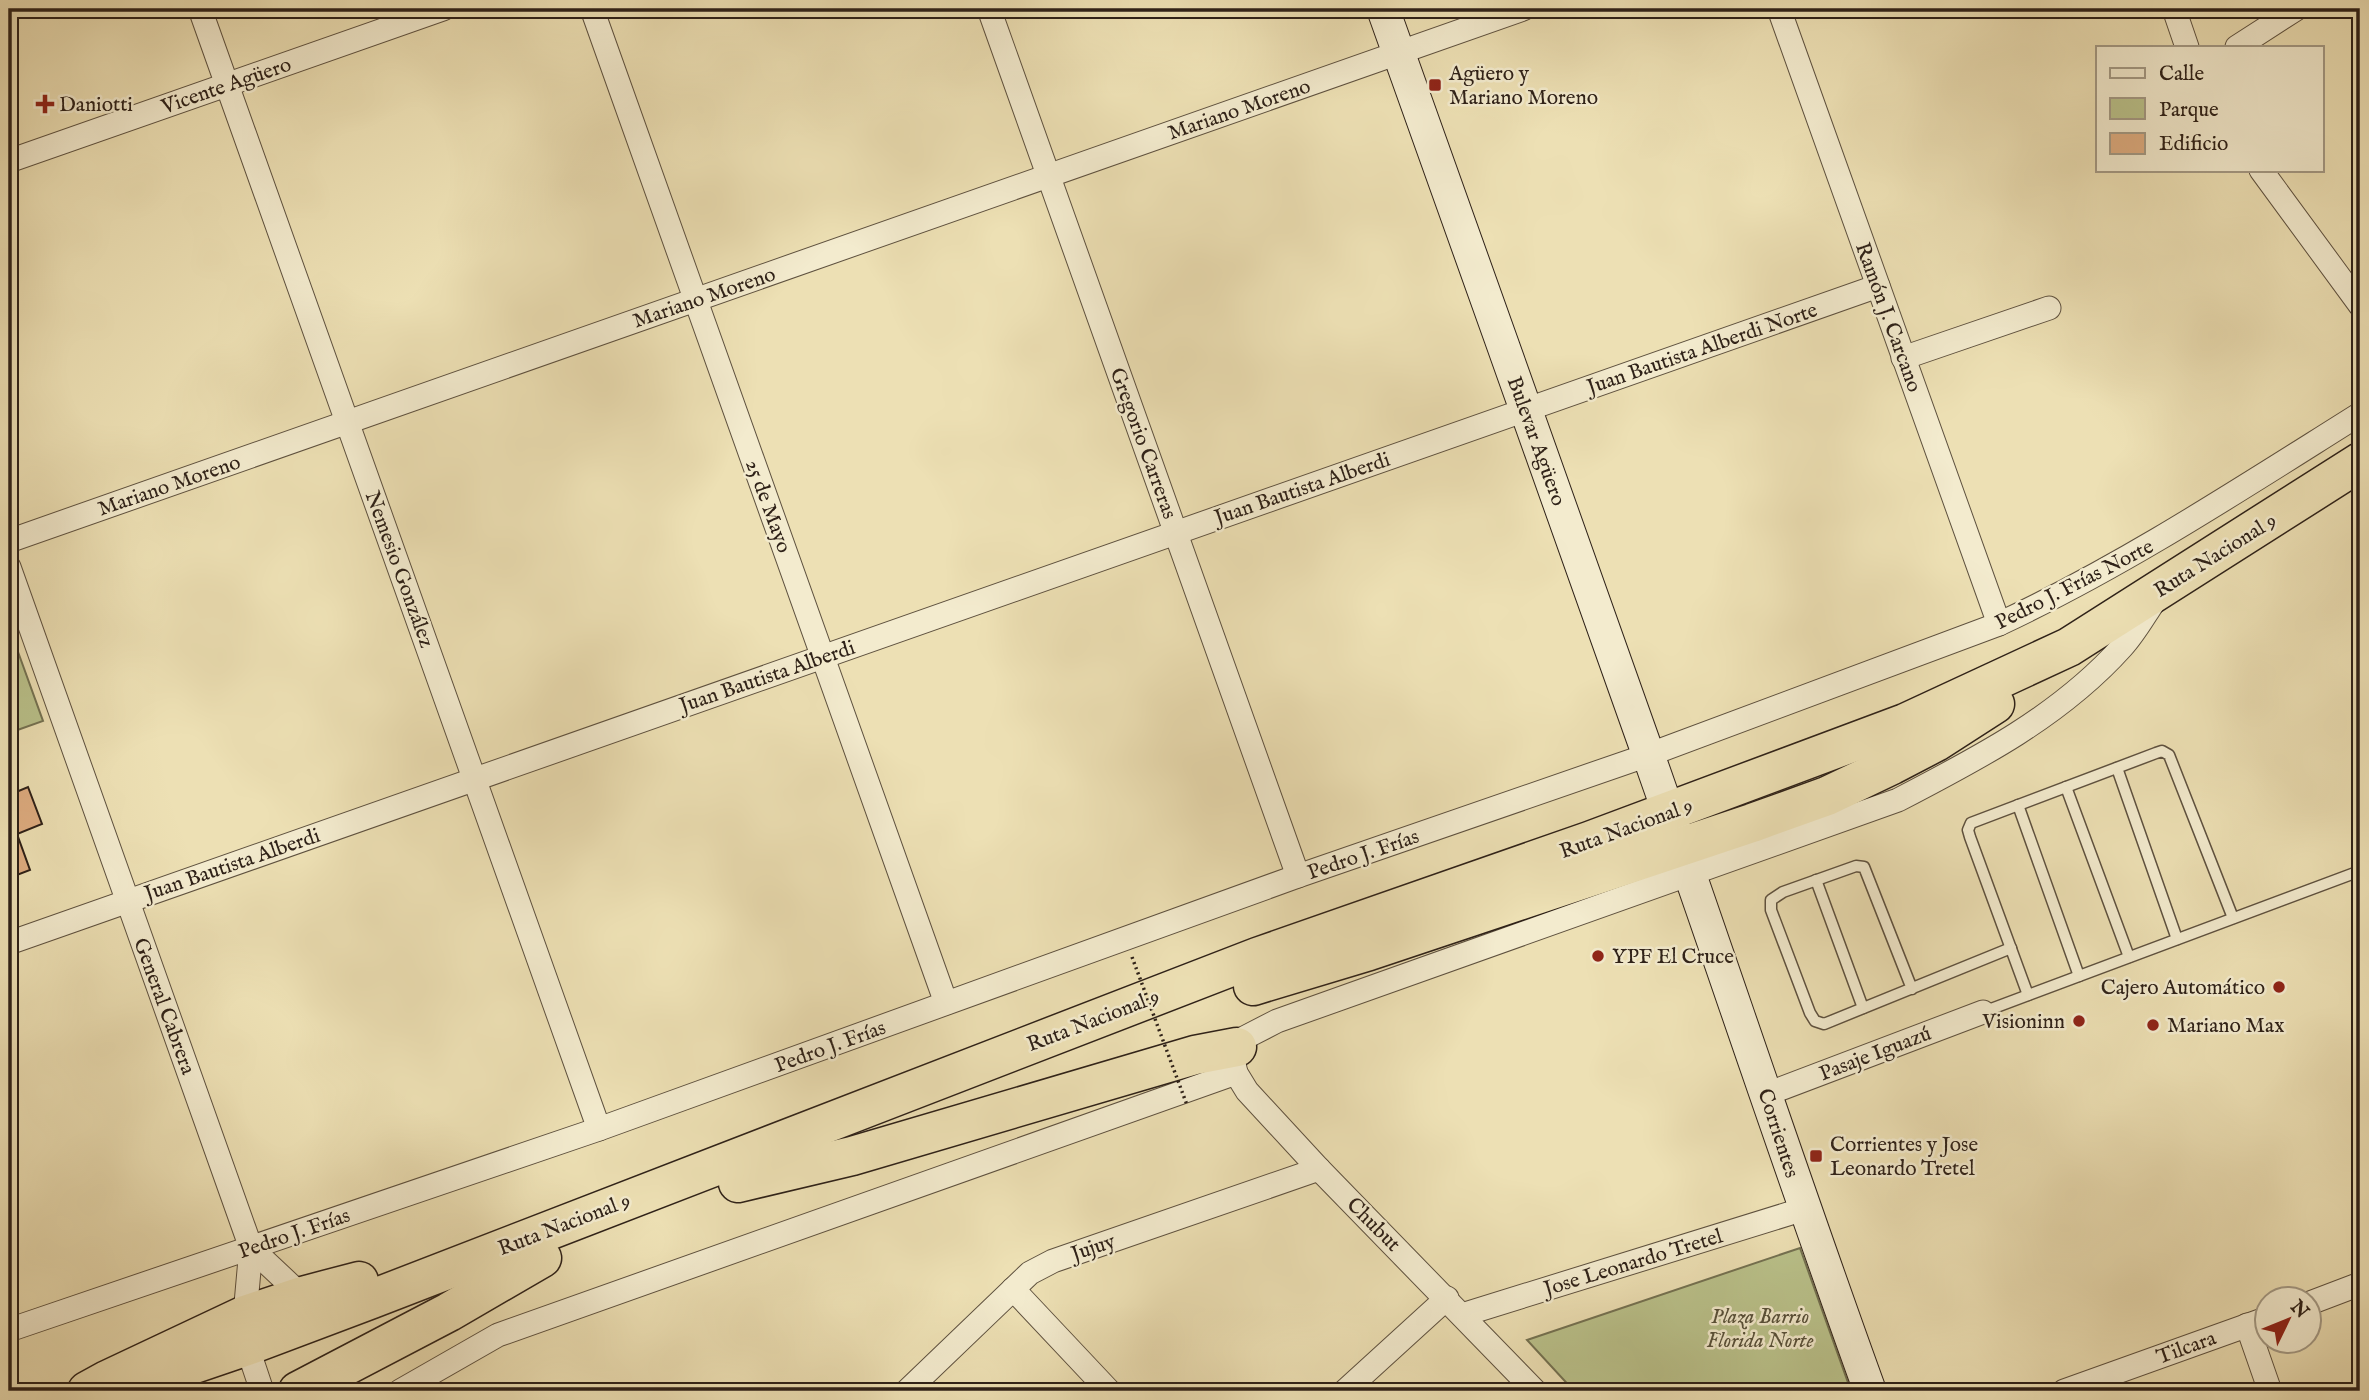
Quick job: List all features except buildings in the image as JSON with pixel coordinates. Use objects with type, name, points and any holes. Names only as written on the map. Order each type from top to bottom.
[{"type":"highway","name":"Ruta Nacional 9","points":[[116,1391],[252,1356],[542,1258],[1268,980],[1382,947],[1679,845],[1905,723],[2069,646],[2360,462]]},
{"type":"highway","name":"Ruta Nacional 9","points":[[194,1391],[252,1356],[491,1252],[1257,957],[1679,845]]},
{"type":"highway","points":[[738,1184],[852,1156],[1195,1055],[1237,1060]]},
{"type":"highway","points":[[87,1391],[107,1380],[252,1356],[302,1296],[417,1266],[491,1252]]},
{"type":"highway","points":[[298,1391],[338,1382],[542,1258]]},
{"type":"main road","name":"Bulevar Agüero","points":[[1383,9],[1679,845]]},
{"type":"main road","name":"Corrientes","points":[[1679,845],[1767,1094],[1804,1209],[1870,1391]]},
{"type":"street","name":"Nemesio González","points":[[200,9],[599,1129]]},
{"type":"street","name":"Vicente Agüero","points":[[9,161],[443,9]]},
{"type":"street","name":"25 de Mayo","points":[[592,9],[946,1003]]},
{"type":"street","name":"Gregorio Carreras","points":[[989,9],[1298,876]]},
{"type":"street","name":"Mariano Moreno","points":[[9,541],[1523,9]]},
{"type":"street","name":"Ramón J. Carcano","points":[[1779,9],[1999,624]]},
{"type":"street","points":[[2174,9],[2188,46]]},
{"type":"street","points":[[2239,46],[2297,9]]},
{"type":"street","points":[[2262,172],[2360,305]]},
{"type":"street","name":"Juan Bautista Alberdi Norte","points":[[1526,410],[1878,286]]},
{"type":"street","points":[[1903,358],[2049,308]]},
{"type":"street","name":"Juan Bautista Alberdi","points":[[9,943],[1526,410]]},
{"type":"street","name":"Pedro J. Frías Norte","points":[[1648,755],[1999,624],[2036,607],[2162,537],[2360,414]]},
{"type":"street","name":"General Cabrera","points":[[9,567],[251,1248]]},
{"type":"street","points":[[400,1391],[498,1335],[1237,1060],[1244,1038],[1277,1021],[1679,845],[1898,800],[1990,752],[2070,698],[2124,646],[2164,587]]},
{"type":"street","name":"Pedro J. Frías","points":[[9,1330],[599,1129],[1298,876],[1648,755]]},
{"type":"street","name":"Pasaje Iguazú","points":[[1767,1094],[1983,1012]]},
{"type":"street","name":"Chubut","points":[[1237,1060],[1247,1091],[1535,1391]]},
{"type":"street","name":"Jujuy","points":[[907,1391],[1030,1273],[1053,1261],[1319,1169]]},
{"type":"street","name":"Jose Leonardo Tretel","points":[[1454,1307],[1804,1209]]},
{"type":"street","points":[[251,1248],[302,1296]]},
{"type":"street","points":[[251,1248],[252,1356]]},
{"type":"street","points":[[2324,1297],[2360,1284]]},
{"type":"street","points":[[1013,1289],[1109,1391]]},
{"type":"street","points":[[1345,1391],[1454,1307]]},
{"type":"street","name":"Tilcara","points":[[2064,1391],[2254,1323]]},
{"type":"street","points":[[2263,1354],[2270,1391]]},
{"type":"lane","points":[[2028,995],[1968,830],[1971,823],[2018,805],[2162,751],[2168,755],[2233,918]]},
{"type":"lane","points":[[2117,768],[2177,939]]},
{"type":"lane","points":[[2066,787],[2129,957]]},
{"type":"lane","points":[[2018,805],[2079,976]]},
{"type":"lane","points":[[1912,989],[1864,867],[1856,866],[1816,880],[1783,892],[1771,900],[1771,910],[1815,1021],[1824,1024],[1912,989],[2011,948]]},
{"type":"lane","points":[[1983,1012],[2360,871]]},
{"type":"lane","points":[[1816,880],[1863,1008]]},
{"type":"path","points":[[1132,957],[1187,1105]]},
{"type":"green space","points":[[9,627],[43,721],[9,733]]},
{"type":"green space","name":"Plaza Barrio Florida Norte","points":[[1800,1248],[1851,1391],[1574,1391],[1527,1340]]},
{"type":"place","name":"Agüero y Mariano Moreno","points":[[1435,85]]},
{"type":"place","name":"Daniotti","points":[[45,104]]},
{"type":"place","name":"YPF El Cruce","points":[[1598,956]]},
{"type":"place","name":"Cajero Automático","points":[[2279,987]]},
{"type":"place","name":"Visioninn","points":[[2079,1021]]},
{"type":"place","name":"Mariano Max","points":[[2153,1025]]},
{"type":"place","name":"Corrientes y Jose Leonardo Tretel","points":[[1816,1156]]}]
